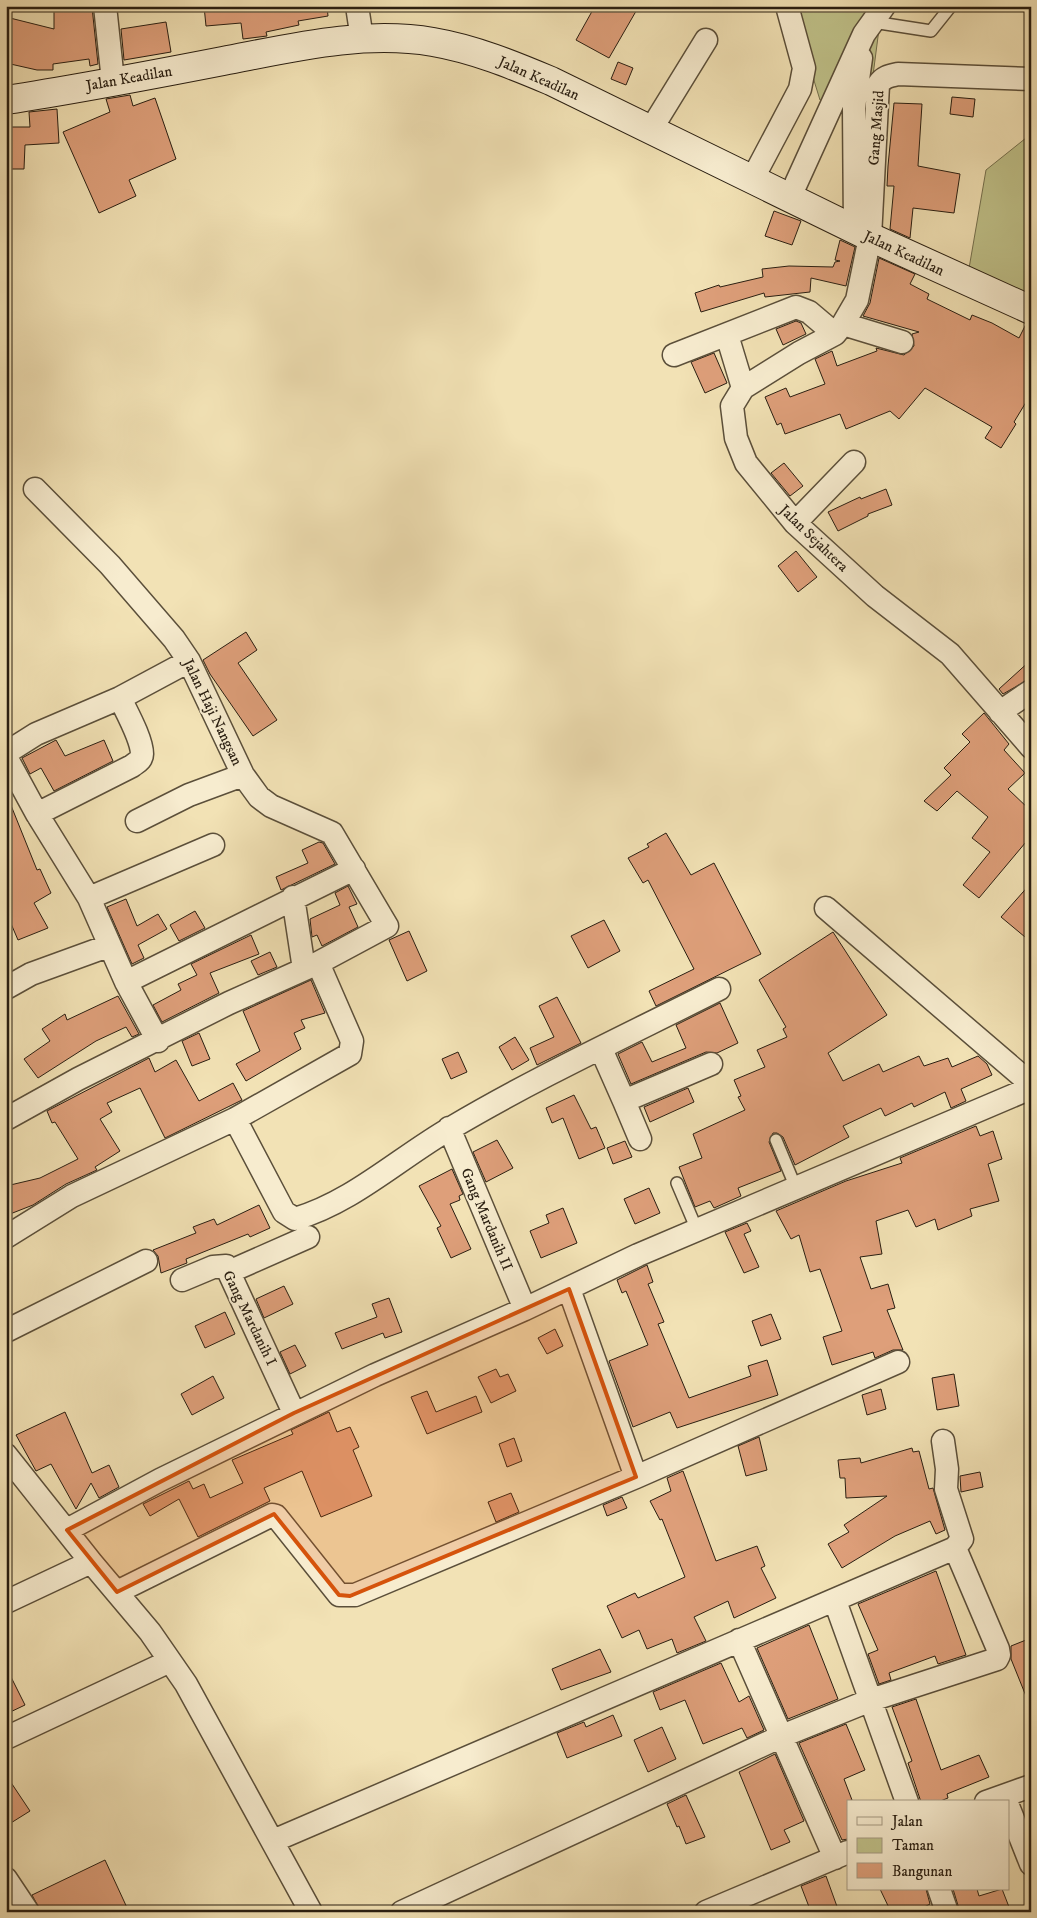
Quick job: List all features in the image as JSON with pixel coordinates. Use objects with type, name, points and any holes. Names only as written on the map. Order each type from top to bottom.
[{"type":"main road","name":"Jalan Keadilan","points":[[6,100],[301,46],[362,39],[396,38],[432,42],[498,59],[551,81],[650,131],[752,178],[789,199],[1031,310]]},
{"type":"street","points":[[104,6],[113,81]]},
{"type":"street","points":[[356,6],[362,39]]},
{"type":"street","points":[[752,178],[800,89],[804,68],[787,6]]},
{"type":"street","points":[[789,199],[873,21]]},
{"type":"street","points":[[727,335],[743,388],[839,329],[857,300],[863,234],[854,108],[873,21]]},
{"type":"street","points":[[650,131],[706,40]]},
{"type":"street","name":"Gang Masjid","points":[[863,234],[878,85],[880,82],[885,78],[898,74],[1031,79]]},
{"type":"street","points":[[674,355],[796,307],[839,329],[902,342]]},
{"type":"street","name":"Jalan Sejahtera","points":[[743,388],[732,406],[736,438],[746,463],[795,523],[875,596],[950,654],[1031,747]]},
{"type":"street","points":[[795,523],[854,462]]},
{"type":"street","name":"Jalan Haji Nangsan","points":[[35,489],[134,590],[189,661],[243,774],[259,797],[271,806],[332,833],[387,926],[311,966]]},
{"type":"street","points":[[6,753],[36,734],[120,698],[189,661]]},
{"type":"street","points":[[1000,712],[1031,691]]},
{"type":"street","points":[[36,814],[132,766],[140,759],[140,744],[120,698]]},
{"type":"street","points":[[6,757],[36,814],[89,898],[108,946],[158,1040]]},
{"type":"street","points":[[137,820],[189,795],[243,774]]},
{"type":"street","points":[[89,898],[213,845]]},
{"type":"street","points":[[126,982],[293,897],[354,869]]},
{"type":"street","points":[[6,1237],[72,1196],[236,1118],[350,1054],[352,1041],[311,966],[293,897]]},
{"type":"street","points":[[67,1530],[294,1413],[525,1309],[638,1255],[1031,1086],[826,908]]},
{"type":"street","points":[[6,988],[31,974],[108,946]]},
{"type":"street","points":[[6,1118],[78,1079],[230,1003],[311,966]]},
{"type":"street","points":[[236,1118],[284,1212],[295,1219],[312,1214],[383,1174],[449,1128],[719,989]]},
{"type":"street","points":[[601,1049],[640,1139]]},
{"type":"street","points":[[624,1101],[711,1064]]},
{"type":"street","name":"Gang Mardanih II","points":[[449,1128],[525,1309]]},
{"type":"street","points":[[231,1271],[308,1238]]},
{"type":"street","points":[[6,1331],[146,1261]]},
{"type":"street","name":"Gang Mardanih I","points":[[182,1280],[220,1265],[226,1266],[231,1271],[294,1413]]},
{"type":"street","points":[[568,1289],[636,1477]]},
{"type":"street","points":[[117,1592],[272,1515],[276,1516],[339,1595],[350,1596],[636,1477],[898,1362]]},
{"type":"street","points":[[273,1842],[955,1548],[962,1539],[946,1489],[947,1469],[943,1441]]},
{"type":"street","points":[[6,1455],[67,1530],[90,1562],[150,1632],[186,1684],[311,1912]]},
{"type":"street","points":[[402,1912],[782,1736],[871,1700],[992,1662],[999,1656],[955,1548]]},
{"type":"street","points":[[6,1602],[90,1562]]},
{"type":"street","points":[[835,1601],[906,1800]]},
{"type":"street","points":[[717,1910],[842,1855],[782,1736],[739,1640]]},
{"type":"street","points":[[6,1738],[170,1661]]},
{"type":"street","points":[[1003,1800],[1031,1786]]},
{"type":"street","points":[[1010,1820],[1031,1864]]},
{"type":"street","points":[[6,1879],[28,1912]]},
{"type":"street","points":[[939,1890],[947,1912]]},
{"type":"lane","points":[[873,21],[931,31],[951,6]]},
{"type":"lane","points":[[776,1140],[796,1188]]},
{"type":"lane","points":[[677,1183],[697,1230]]},
{"type":"highlighted area","points":[[569,1289],[636,1477],[350,1596],[339,1595],[274,1514],[117,1592],[67,1530],[294,1413]]},
{"type":"green space","points":[[791,6],[882,6],[869,106],[820,100]]},
{"type":"green space","points":[[1031,134],[1031,310],[967,280],[986,170]]},
{"type":"building","points":[[204,6],[327,6],[328,16],[298,21],[299,25],[266,32],[267,36],[243,39],[241,23],[206,26]]},
{"type":"building","points":[[595,6],[639,6],[609,58],[576,40]]},
{"type":"building","points":[[92,7],[98,64],[90,66],[89,59],[53,64],[53,70],[37,70],[6,63],[6,17],[54,29],[54,9]]},
{"type":"building","points":[[166,22],[171,52],[124,60],[121,29]]},
{"type":"building","points":[[618,62],[633,68],[626,85],[611,79]]},
{"type":"building","points":[[130,95],[133,106],[155,98],[176,159],[129,180],[136,196],[99,213],[63,132],[110,112],[106,99]]},
{"type":"building","points":[[952,97],[975,99],[973,117],[950,114]]},
{"type":"building","points":[[894,103],[922,104],[918,166],[960,174],[954,213],[913,208],[910,238],[890,229],[894,186],[887,186]]},
{"type":"building","points":[[57,109],[59,143],[25,145],[24,169],[6,169],[6,127],[30,127],[29,112]]},
{"type":"building","points":[[774,211],[801,221],[792,245],[765,236]]},
{"type":"building","points":[[840,240],[855,247],[846,286],[811,278],[810,292],[765,297],[764,293],[701,312],[695,293],[719,285],[720,287],[763,277],[762,269],[789,266],[833,267],[835,262],[840,261],[835,260]]},
{"type":"building","points":[[879,258],[915,274],[910,284],[929,294],[927,299],[970,320],[972,315],[992,323],[1019,338],[1026,324],[1031,325],[1031,394],[1001,448],[985,438],[992,427],[925,388],[899,419],[890,411],[846,429],[840,414],[785,434],[781,423],[777,425],[765,397],[786,388],[790,397],[825,384],[815,359],[832,351],[837,366],[877,351],[876,348],[904,355],[914,346],[912,334],[919,332],[863,316],[870,303]]},
{"type":"building","points":[[796,321],[801,323],[806,334],[783,345],[776,329]]},
{"type":"building","points":[[714,353],[727,383],[705,393],[691,362]]},
{"type":"building","points":[[784,463],[803,486],[790,496],[771,473]]},
{"type":"building","points":[[886,489],[892,505],[868,514],[868,516],[838,531],[828,512],[860,497],[861,499]]},
{"type":"building","points":[[796,551],[817,577],[798,592],[778,566]]},
{"type":"building","points":[[246,632],[257,650],[238,663],[277,720],[253,736],[210,674],[203,660]]},
{"type":"building","points":[[1031,660],[1031,678],[1003,694],[999,689]]},
{"type":"building","points":[[984,713],[1009,744],[1004,750],[1025,773],[1008,789],[1031,811],[1031,836],[979,898],[963,885],[990,852],[972,838],[988,817],[957,791],[937,811],[924,801],[951,775],[944,768],[970,742],[962,734]]},
{"type":"building","points":[[56,740],[65,756],[104,740],[113,761],[54,791],[41,768],[30,774],[22,758]]},
{"type":"building","points":[[6,793],[37,870],[40,869],[51,893],[34,903],[48,928],[18,940],[6,912]]},
{"type":"building","points":[[666,833],[691,875],[714,863],[761,954],[656,1006],[649,991],[694,969],[648,880],[643,883],[628,858],[649,847],[647,844]]},
{"type":"building","points":[[319,842],[323,843],[335,864],[281,890],[276,877],[308,863],[302,850]]},
{"type":"building","points":[[1031,883],[1031,942],[1001,917]]},
{"type":"building","points":[[348,886],[357,904],[349,907],[358,927],[322,946],[317,935],[312,937],[310,919],[340,905],[335,893]]},
{"type":"building","points":[[126,899],[137,926],[158,914],[167,929],[138,945],[144,958],[132,964],[107,907]]},
{"type":"building","points":[[195,911],[205,928],[179,941],[170,925]]},
{"type":"building","points":[[604,920],[620,951],[588,968],[571,936]]},
{"type":"building","points":[[409,931],[427,971],[407,981],[389,940]]},
{"type":"building","points":[[833,932],[887,1015],[828,1053],[843,1081],[879,1064],[883,1072],[919,1056],[924,1066],[948,1058],[952,1067],[978,1056],[987,1064],[992,1075],[961,1089],[966,1101],[951,1108],[945,1092],[914,1107],[912,1103],[885,1116],[881,1108],[843,1126],[849,1137],[795,1165],[783,1137],[773,1133],[769,1142],[781,1171],[738,1188],[741,1196],[714,1208],[710,1201],[695,1207],[679,1167],[702,1158],[693,1134],[745,1110],[738,1097],[741,1096],[734,1080],[765,1067],[757,1050],[787,1037],[783,1029],[786,1027],[759,980]]},
{"type":"building","points":[[251,935],[259,954],[210,973],[219,993],[162,1022],[153,1005],[181,990],[178,984],[197,975],[191,964]]},
{"type":"building","points":[[270,952],[277,967],[258,975],[251,961]]},
{"type":"building","points":[[311,980],[325,1013],[301,1020],[305,1028],[294,1033],[301,1049],[246,1081],[236,1064],[260,1051],[243,1011]]},
{"type":"building","points":[[118,996],[139,1034],[132,1037],[126,1027],[96,1041],[38,1078],[24,1059],[50,1041],[42,1029],[65,1014],[67,1020]]},
{"type":"building","points":[[557,997],[581,1043],[537,1065],[530,1048],[554,1037],[539,1006]]},
{"type":"building","points":[[720,1003],[738,1043],[717,1053],[706,1052],[631,1084],[618,1054],[642,1042],[652,1062],[686,1048],[676,1025]]},
{"type":"building","points":[[199,1033],[210,1059],[192,1066],[182,1041]]},
{"type":"building","points":[[515,1037],[529,1060],[512,1070],[499,1047]]},
{"type":"building","points":[[458,1052],[467,1072],[451,1079],[442,1059]]},
{"type":"building","points":[[149,1058],[155,1072],[176,1060],[199,1101],[233,1083],[242,1100],[165,1138],[140,1088],[107,1103],[112,1112],[100,1119],[120,1151],[95,1167],[97,1170],[66,1184],[33,1205],[10,1214],[6,1203],[6,1186],[40,1178],[78,1159],[55,1122],[52,1123],[47,1111]]},
{"type":"building","points":[[688,1088],[694,1102],[650,1122],[644,1107]]},
{"type":"building","points":[[574,1095],[591,1129],[596,1127],[605,1148],[579,1159],[563,1118],[552,1123],[546,1108]]},
{"type":"building","points":[[976,1126],[980,1136],[993,1131],[1002,1159],[988,1164],[999,1201],[970,1209],[972,1216],[938,1230],[935,1219],[916,1227],[908,1210],[876,1221],[882,1254],[860,1257],[871,1289],[888,1284],[895,1308],[887,1310],[903,1350],[893,1350],[875,1358],[873,1352],[832,1365],[823,1337],[842,1331],[820,1269],[810,1272],[799,1235],[791,1239],[776,1211],[846,1181],[902,1163],[900,1158]]},
{"type":"building","points":[[497,1140],[513,1168],[486,1182],[473,1152]]},
{"type":"building","points":[[625,1141],[632,1157],[613,1164],[607,1148]]},
{"type":"building","points":[[452,1169],[463,1194],[459,1196],[460,1200],[450,1204],[471,1249],[451,1258],[437,1228],[441,1226],[419,1186]]},
{"type":"building","points":[[649,1188],[660,1213],[635,1224],[624,1199]]},
{"type":"building","points":[[259,1205],[270,1228],[250,1237],[248,1234],[186,1259],[187,1263],[161,1273],[158,1256],[153,1250],[196,1233],[193,1227],[214,1219],[217,1225]]},
{"type":"building","points":[[563,1208],[577,1243],[541,1258],[530,1231],[549,1223],[546,1215]]},
{"type":"building","points":[[747,1223],[751,1231],[744,1234],[759,1267],[744,1273],[725,1232]]},
{"type":"building","points":[[647,1265],[653,1282],[648,1284],[664,1322],[658,1324],[689,1398],[751,1376],[748,1366],[767,1360],[778,1395],[677,1428],[670,1412],[633,1427],[609,1361],[648,1345],[626,1291],[622,1293],[617,1280]]},
{"type":"building","points":[[284,1286],[293,1304],[264,1318],[256,1299]]},
{"type":"building","points":[[389,1298],[402,1332],[385,1338],[383,1333],[342,1349],[335,1333],[377,1317],[372,1304]]},
{"type":"building","points":[[225,1312],[235,1334],[205,1348],[195,1326]]},
{"type":"building","points":[[771,1314],[781,1339],[761,1346],[752,1321]]},
{"type":"building","points":[[555,1329],[563,1346],[547,1354],[538,1338]]},
{"type":"building","points":[[295,1345],[306,1366],[290,1374],[280,1352]]},
{"type":"building","points":[[496,1369],[500,1377],[508,1374],[516,1391],[491,1403],[478,1377]]},
{"type":"building","points":[[954,1374],[959,1406],[937,1410],[932,1378]]},
{"type":"building","points":[[213,1376],[224,1398],[192,1415],[181,1394]]},
{"type":"building","points":[[881,1389],[886,1409],[867,1415],[862,1395]]},
{"type":"building","points":[[427,1391],[436,1412],[476,1396],[482,1412],[427,1434],[411,1397]]},
{"type":"building","points":[[65,1412],[92,1473],[109,1465],[119,1487],[99,1498],[91,1483],[76,1509],[51,1464],[36,1471],[16,1435]]},
{"type":"building","points":[[329,1412],[337,1432],[350,1427],[359,1447],[353,1450],[372,1496],[321,1517],[302,1471],[264,1488],[270,1501],[198,1537],[179,1499],[150,1516],[143,1504],[189,1481],[193,1489],[204,1484],[210,1498],[243,1483],[232,1460],[293,1434],[291,1430]]},
{"type":"building","points":[[759,1437],[767,1470],[746,1476],[738,1446]]},
{"type":"building","points":[[514,1438],[522,1461],[507,1467],[499,1444]]},
{"type":"building","points":[[912,1448],[913,1452],[919,1451],[929,1489],[933,1488],[945,1530],[936,1534],[930,1521],[895,1536],[842,1568],[828,1544],[849,1532],[844,1525],[887,1496],[846,1498],[845,1478],[840,1478],[838,1460],[860,1458],[861,1463]]},
{"type":"building","points":[[683,1471],[716,1561],[757,1546],[765,1566],[761,1568],[776,1598],[734,1618],[728,1601],[694,1617],[706,1641],[677,1653],[672,1639],[647,1649],[639,1630],[622,1638],[607,1606],[635,1593],[638,1598],[685,1577],[662,1519],[660,1520],[650,1501],[671,1491],[667,1478]]},
{"type":"building","points":[[980,1472],[983,1487],[961,1492],[960,1476]]},
{"type":"building","points":[[511,1493],[519,1512],[496,1522],[488,1502]]},
{"type":"building","points":[[622,1497],[627,1508],[607,1516],[603,1505]]},
{"type":"building","points":[[936,1571],[966,1655],[938,1664],[935,1656],[889,1673],[891,1680],[879,1684],[868,1654],[878,1650],[858,1604]]},
{"type":"building","points":[[809,1625],[838,1699],[788,1719],[757,1648]]},
{"type":"building","points":[[1031,1638],[1030,1706],[1011,1659],[1011,1646]]},
{"type":"building","points":[[600,1649],[611,1672],[561,1690],[552,1669]]},
{"type":"building","points":[[721,1663],[739,1702],[749,1696],[764,1730],[747,1738],[742,1728],[703,1744],[685,1700],[660,1710],[653,1692]]},
{"type":"building","points":[[6,1667],[25,1705],[6,1714]]},
{"type":"building","points":[[916,1699],[941,1770],[979,1755],[989,1777],[947,1794],[948,1798],[943,1800],[920,1800],[908,1763],[912,1761],[892,1707]]},
{"type":"building","points":[[613,1715],[622,1736],[567,1758],[557,1733],[584,1722],[586,1727]]},
{"type":"building","points":[[846,1724],[865,1770],[844,1779],[852,1800],[847,1800],[847,1839],[842,1840],[799,1743]]},
{"type":"building","points":[[662,1727],[676,1759],[648,1772],[634,1740]]},
{"type":"building","points":[[775,1754],[804,1821],[784,1830],[790,1842],[771,1850],[739,1772]]},
{"type":"building","points":[[6,1775],[30,1811],[6,1826]]},
{"type":"building","points":[[686,1795],[705,1837],[686,1844],[667,1804]]},
{"type":"building","points":[[105,1860],[129,1912],[41,1912],[32,1895]]},
{"type":"building","points":[[826,1876],[839,1912],[811,1912],[801,1886]]},
{"type":"building","points":[[880,1890],[926,1890],[930,1904],[915,1912],[891,1912]]},
{"type":"building","points":[[953,1890],[977,1890],[979,1896],[1002,1890],[1011,1912],[960,1912]]}]
